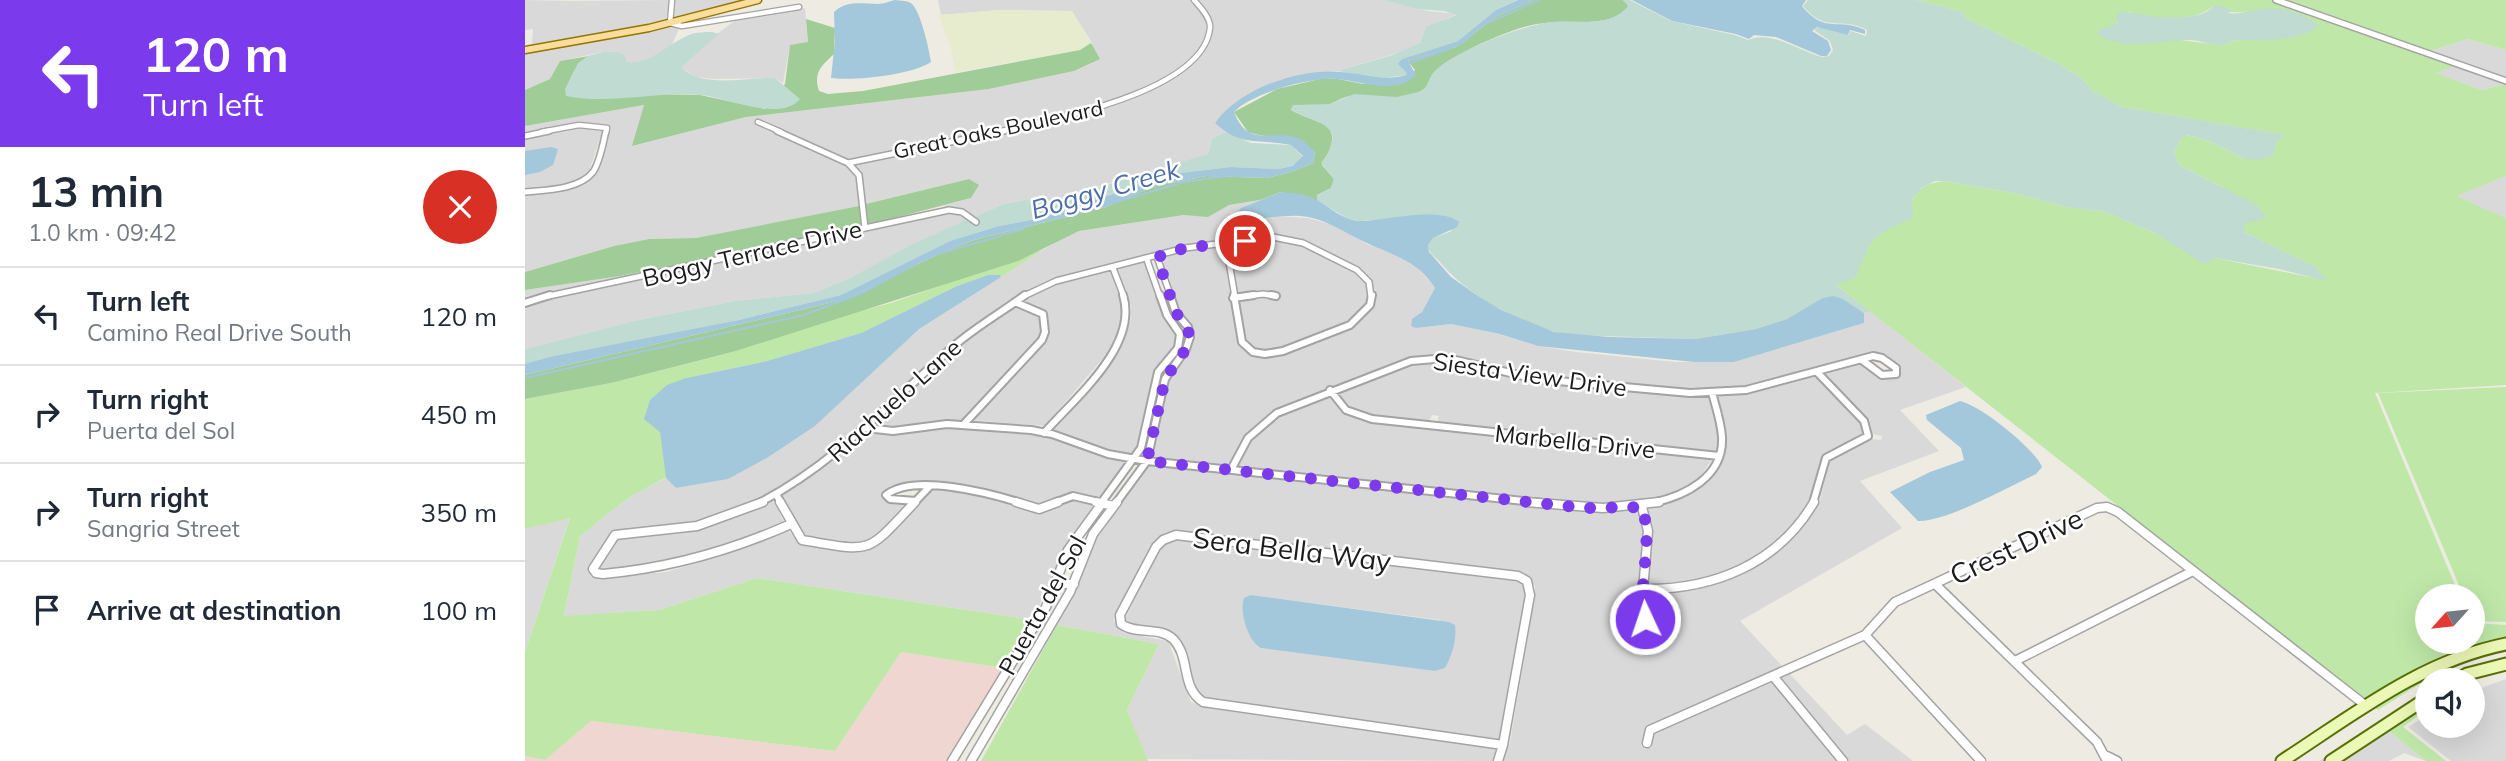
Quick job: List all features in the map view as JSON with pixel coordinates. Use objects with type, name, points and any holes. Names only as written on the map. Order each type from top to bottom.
[{"type":"main road","points":[[525,49],[670,23],[758,0]]},
{"type":"main road","points":[[2282,761],[2457,654],[2506,644]]},
{"type":"main road","points":[[2485,669],[2506,664]]},
{"type":"main road","points":[[2332,761],[2415,706]]},
{"type":"street","points":[[672,0],[670,23],[682,26],[799,7]]},
{"type":"street","name":"Great Oaks Boulevard","points":[[848,163],[1077,115],[1139,94],[1180,71],[1204,47],[1209,37],[1210,24],[1195,0]]},
{"type":"street","points":[[2276,0],[2506,81]]},
{"type":"street","points":[[758,122],[848,163],[859,175],[865,228]]},
{"type":"street","points":[[525,136],[589,124],[607,128],[594,171],[590,176],[564,186],[525,192]]},
{"type":"street","name":"Boggy Terrace Drive","points":[[525,303],[560,292],[633,280],[949,210],[962,212],[977,222]]},
{"type":"street","name":"Riachuelo Lane","points":[[791,524],[754,541],[692,562],[647,571],[596,573],[593,569],[615,535],[697,526],[756,505],[776,494],[826,461],[866,428],[957,343],[1015,302],[1056,281],[1170,253],[1264,238],[1296,240],[1357,270],[1367,279],[1372,294],[1367,309],[1350,325],[1288,350],[1265,354],[1253,352],[1243,344],[1233,298]]},
{"type":"street","points":[[1226,244],[1233,298],[1263,294],[1276,296]]},
{"type":"street","name":"Puerta del Sol","points":[[971,761],[1074,584],[1093,534],[1147,461],[1165,379],[1186,349],[1189,337],[1188,327],[1176,313],[1157,257]]},
{"type":"street","name":"Puerta del Sol","points":[[952,761],[1046,607],[1068,550],[1141,447],[1158,372],[1178,348],[1180,334],[1167,315],[1147,260]]},
{"type":"street","points":[[1044,433],[1108,360],[1124,332],[1127,307],[1113,268]]},
{"type":"street","points":[[964,424],[1042,340],[1045,332],[1043,314],[1015,302]]},
{"type":"street","name":"Siesta View Drive","points":[[1232,468],[1248,438],[1261,424],[1293,404],[1396,365],[1427,359],[1447,358],[1536,379],[1656,391],[1711,393],[1745,390],[1874,356],[1896,368],[1896,374],[1889,377],[1881,375],[1862,360]]},
{"type":"street","points":[[1817,372],[1864,421],[1868,427],[1868,436]]},
{"type":"street","name":"Marbella Drive","points":[[1330,390],[1340,404],[1356,415],[1372,419],[1433,422],[1719,456]]},
{"type":"street","points":[[866,428],[893,431],[964,424],[1044,433],[1108,454],[1147,461],[1232,468],[1585,508],[1642,507],[1689,491],[1704,478],[1719,456],[1722,429],[1711,393]]},
{"type":"street","points":[[1643,589],[1665,591],[1693,587],[1758,561],[1780,545],[1810,509],[1826,458],[1868,436],[1877,437]]},
{"type":"street","points":[[776,494],[801,540],[866,547],[875,544],[930,486]]},
{"type":"street","points":[[916,501],[890,499],[886,495],[895,487],[930,486],[985,492],[1039,509],[1067,497],[1087,498],[1114,506]]},
{"type":"street","points":[[1642,507],[1648,531],[1642,602],[1645,619],[1653,637]]},
{"type":"street","name":"Crest Drive","points":[[1647,743],[1650,730],[1865,635],[1895,601],[2097,508],[2117,512],[2367,707]]},
{"type":"street","name":"Sera Bella Way","points":[[1498,761],[1503,745],[1531,591],[1527,581],[1518,576],[1176,535],[1163,540],[1156,547],[1120,615],[1121,624],[1128,630],[1172,638],[1193,695],[1203,702],[1503,745]]},
{"type":"street","points":[[2015,661],[2193,571]]},
{"type":"street","points":[[1055,584],[1074,584]]},
{"type":"street","points":[[1935,584],[2097,742],[2107,759],[2117,761]]},
{"type":"street","points":[[1865,635],[1981,761]]},
{"type":"street","points":[[1773,676],[1843,761]]},
{"type":"shaded area","points":[[525,0],[670,0],[667,23],[610,35],[532,45],[533,29],[525,30]]},
{"type":"shaded area","points":[[675,0],[756,0],[672,22]]},
{"type":"shaded area","points":[[895,0],[908,2],[915,9],[931,62],[922,67],[883,76],[831,78],[835,41],[834,12],[850,4],[880,4]]},
{"type":"shaded area","points":[[938,0],[1192,0],[1204,17],[1208,31],[1202,47],[1178,71],[1138,93],[1060,118],[850,161],[759,121],[755,122],[845,164],[856,176],[859,206],[696,238],[649,239],[614,246],[525,272],[525,193],[568,186],[593,176],[598,170],[610,129],[607,125],[590,123],[525,135],[525,126],[644,105],[633,146],[746,117],[989,89],[1074,71],[1092,63],[1092,43],[1072,11],[1000,10],[941,15]]},
{"type":"shaded area","points":[[1197,0],[1383,0],[1428,11],[1458,14],[1426,26],[1420,43],[1408,50],[1337,71],[1305,74],[1276,83],[1234,103],[1215,123],[1225,132],[1212,139],[1208,154],[1188,162],[1141,173],[1067,197],[1004,204],[974,217],[964,211],[943,206],[971,198],[969,179],[866,204],[862,174],[852,163],[1078,116],[1141,94],[1170,79],[1202,54],[1211,37],[1212,23]]},
{"type":"shaded area","points":[[1383,0],[1517,0],[1496,10],[1458,41],[1402,59],[1399,64],[1408,73],[1406,75],[1385,78],[1337,71],[1393,55],[1420,43],[1426,26],[1457,15]]},
{"type":"shaded area","points":[[1518,0],[1534,0],[1497,16],[1456,47],[1408,61],[1416,75],[1399,85],[1378,86],[1337,79],[1312,81],[1267,93],[1234,112],[1246,130],[1254,134],[1288,136],[1307,144],[1315,153],[1313,163],[1294,171],[1267,178],[1206,176],[1152,187],[1106,207],[974,240],[945,251],[846,299],[525,375],[525,364],[550,357],[739,320],[841,295],[950,241],[999,226],[1042,218],[1172,174],[1231,167],[1279,169],[1292,166],[1303,156],[1291,145],[1242,139],[1224,131],[1215,123],[1239,100],[1255,90],[1290,77],[1325,72],[1382,77],[1406,75],[1398,64],[1402,59],[1458,41],[1496,10]]},
{"type":"shaded area","points":[[1623,0],[1630,0],[1671,21],[1748,40],[1766,37],[1775,39],[1822,57],[1829,56],[1833,50],[1830,41],[1814,30],[1818,27],[1849,35],[1850,31],[1866,36],[1867,30],[1850,24],[1819,20],[1803,6],[1808,0],[1916,0],[1960,11],[1967,19],[2059,64],[2081,78],[2093,91],[2122,107],[2285,135],[2275,144],[2274,154],[2260,160],[2245,159],[2209,141],[2187,135],[2180,140],[2174,153],[2179,165],[2257,205],[2266,218],[2244,224],[2244,232],[2316,267],[2326,281],[2279,269],[2215,258],[2204,264],[2155,233],[2103,211],[2066,207],[2015,193],[1935,181],[1921,188],[1912,199],[1913,218],[1875,239],[1856,277],[1836,285],[1871,312],[1864,313],[1843,299],[1813,305],[1787,319],[1756,329],[1696,339],[1571,335],[1536,326],[1499,309],[1452,275],[1432,255],[1428,245],[1433,238],[1452,231],[1422,216],[1361,221],[1349,219],[1317,201],[1317,195],[1331,188],[1334,179],[1321,163],[1329,150],[1331,132],[1319,122],[1291,110],[1293,105],[1330,104],[1354,94],[1397,97],[1422,91],[1433,73],[1472,48],[1539,24],[1562,21],[1593,22],[1612,18],[1628,6]]},
{"type":"shaded area","points":[[1632,0],[1806,0],[1802,6],[1818,20],[1856,26],[1865,30],[1865,34],[1850,30],[1848,35],[1817,27],[1812,31],[1828,41],[1831,50],[1827,56],[1821,56],[1776,37],[1754,35],[1749,39],[1672,21]]},
{"type":"shaded area","points":[[2218,5],[2232,10],[2228,13],[2259,9],[2286,10],[2318,25],[2294,37],[2238,40],[2221,45],[2189,40],[2119,43],[2098,34],[2099,30],[2118,23],[2116,14],[2128,12],[2159,17],[2190,16],[2200,15]]},
{"type":"shaded area","points":[[805,8],[808,43],[790,45],[783,83],[775,78],[696,77],[680,67],[710,39],[736,20]]},
{"type":"shaded area","points":[[680,26],[671,47],[653,57],[636,63],[603,52],[560,61],[550,79],[525,90],[525,51]]},
{"type":"shaded area","points":[[712,32],[719,34],[681,67],[690,74],[712,80],[775,78],[800,99],[791,106],[766,109],[701,95],[616,99],[566,96],[565,90],[578,63],[588,56],[618,52],[624,55],[627,62],[636,62],[652,57],[689,35]]},
{"type":"shaded area","points":[[2468,39],[2506,50],[2506,80],[2427,52]]},
{"type":"shaded area","points":[[2457,65],[2506,84],[2482,90],[2435,73]]},
{"type":"shaded area","points":[[588,126],[603,130],[588,174],[568,184],[525,191],[525,137]]},
{"type":"shaded area","points":[[1225,132],[1251,143],[1291,145],[1303,157],[1291,166],[1279,169],[1231,167],[1172,174],[1042,218],[999,226],[950,241],[841,295],[739,320],[525,364],[525,349],[634,321],[735,301],[814,293],[848,279],[913,244],[968,219],[975,224],[980,222],[974,217],[1004,204],[1067,197],[1208,154],[1212,139]]},
{"type":"shaded area","points":[[551,147],[558,149],[553,165],[540,172],[525,175],[525,151]]},
{"type":"shaded area","points":[[2506,176],[2506,218],[2456,196]]},
{"type":"shaded area","points":[[1281,192],[1309,197],[1355,220],[1427,214],[1451,217],[1459,222],[1457,227],[1433,238],[1428,245],[1429,252],[1451,277],[1501,310],[1554,332],[1609,337],[1696,339],[1756,329],[1787,319],[1823,298],[1833,296],[1843,299],[1864,313],[1864,323],[1734,362],[1694,362],[1538,346],[1500,334],[1451,324],[1416,328],[1411,326],[1412,319],[1422,312],[1435,288],[1412,264],[1336,227],[1309,217],[1249,218],[1236,214],[1241,208]]},
{"type":"shaded area","points":[[1260,200],[1241,208],[1237,216],[1308,218],[1337,226],[1367,244],[1406,259],[1418,268],[1435,288],[1422,312],[1412,320],[1411,326],[1416,328],[1451,324],[1500,334],[1538,346],[1576,352],[1675,362],[1734,362],[1864,323],[1864,313],[1871,312],[1966,387],[1900,410],[1939,451],[1860,481],[1902,528],[1740,621],[1783,667],[1647,726],[1641,746],[1651,748],[1655,733],[1772,681],[1836,761],[1503,761],[1510,742],[1535,595],[1535,586],[1528,577],[1515,572],[1181,532],[1164,536],[1151,547],[1114,620],[1118,629],[1125,633],[1168,641],[1191,702],[1212,709],[1496,749],[1492,761],[1145,759],[1127,710],[1159,644],[1057,625],[1080,581],[1098,534],[1149,464],[1584,511],[1639,510],[1644,531],[1637,603],[1650,642],[1659,639],[1650,618],[1647,593],[1666,595],[1718,584],[1761,563],[1783,547],[1814,510],[1820,501],[1830,460],[1871,439],[1881,440],[1882,436],[1872,434],[1868,421],[1823,373],[1861,363],[1884,379],[1900,375],[1899,367],[1886,357],[1873,354],[1744,388],[1690,391],[1537,377],[1466,359],[1427,357],[1394,363],[1275,411],[1245,438],[1229,465],[1152,458],[1169,379],[1190,349],[1193,336],[1191,326],[1179,312],[1161,258],[1186,250],[1223,246],[1238,343],[1243,350],[1255,355],[1279,354],[1341,332],[1356,324],[1371,309],[1375,290],[1366,273],[1302,240],[1284,236],[1261,236],[1185,247],[1069,276],[1037,287],[953,342],[847,442],[780,489],[754,503],[698,524],[613,532],[588,570],[591,576],[600,578],[666,572],[722,556],[787,528],[797,542],[806,546],[865,551],[880,544],[931,489],[982,495],[1036,512],[1067,499],[1097,504],[1064,550],[1033,620],[757,578],[659,610],[564,617],[580,536],[628,498],[666,478],[676,488],[727,479],[767,458],[815,426],[918,329],[1057,241],[1079,231],[1185,215],[1208,216],[1229,205]]},
{"type":"shaded area","points":[[948,211],[968,219],[848,279],[814,293],[735,301],[634,321],[525,349],[525,304]]},
{"type":"shaded area","points":[[814,237],[634,278],[560,290],[525,301],[525,290],[620,276]]},
{"type":"shaded area","points":[[1268,239],[1297,243],[1354,271],[1364,280],[1369,291],[1364,308],[1347,324],[1278,351],[1256,350],[1248,345],[1237,300],[1262,296],[1277,298],[1281,295],[1273,293],[1237,296],[1230,245]]},
{"type":"shaded area","points":[[1144,262],[1164,316],[1176,335],[1175,348],[1154,373],[1137,448],[1132,455],[1103,449],[1051,428],[1123,344],[1131,319],[1131,307],[1117,269]]},
{"type":"shaded area","points":[[1110,270],[1123,308],[1124,320],[1115,344],[1045,426],[972,420],[1046,340],[1049,331],[1047,313],[1020,301],[1057,283]]},
{"type":"shaded area","points":[[988,275],[1001,277],[919,329],[815,426],[767,458],[728,479],[676,488],[666,478],[660,432],[644,419],[650,400],[667,385],[686,378],[767,361],[861,333],[957,286]]},
{"type":"shaded area","points":[[1015,305],[1039,316],[1041,332],[1038,340],[963,421],[894,428],[873,426],[960,343]]},
{"type":"shaded area","points":[[1446,361],[1535,381],[1655,393],[1708,395],[1718,429],[1717,448],[1715,453],[1437,423],[1439,416],[1432,415],[1429,422],[1374,417],[1350,408],[1335,391],[1412,363]]},
{"type":"shaded area","points":[[1816,375],[1860,422],[1864,435],[1859,440],[1822,457],[1811,499],[1793,526],[1776,543],[1734,569],[1692,584],[1648,586],[1653,531],[1647,509],[1692,492],[1707,480],[1722,458],[1726,428],[1716,395],[1747,393]]},
{"type":"shaded area","points":[[1328,394],[1344,412],[1371,422],[1713,458],[1700,477],[1686,488],[1670,496],[1632,505],[1585,505],[1237,466],[1252,439],[1264,425],[1279,414]]},
{"type":"shaded area","points":[[1960,401],[1980,410],[2005,428],[2029,449],[2042,467],[2036,474],[1977,503],[1944,516],[1918,521],[1890,492],[1930,472],[1964,460],[1961,448],[1927,420],[1926,415]]},
{"type":"shaded area","points":[[946,427],[1050,437],[1128,461],[1101,498],[1068,494],[1041,506],[987,489],[902,483],[890,486],[881,497],[887,502],[909,504],[872,542],[860,546],[806,537],[801,532],[781,494],[830,462],[867,431]]},
{"type":"shaded area","points":[[772,499],[785,524],[692,560],[606,571],[599,567],[618,538],[697,529]]},
{"type":"shaded area","points":[[570,517],[525,652],[525,529]]},
{"type":"shaded area","points":[[1176,538],[1521,582],[1526,591],[1499,740],[1203,697],[1196,689],[1177,636],[1168,631],[1132,626],[1125,619],[1160,547]],"holes":[[[1251,595],[1440,620],[1444,668],[1435,671],[1261,648]]]},
{"type":"shaded area","points":[[1251,595],[1449,622],[1455,625],[1450,658],[1445,668],[1435,671],[1261,648],[1252,639],[1244,618],[1244,598]]},
{"type":"shaded area","points":[[901,652],[1003,668],[947,761],[525,761],[525,756],[545,760],[591,721],[835,751]]},
{"type":"shaded area","points":[[1789,673],[1847,735],[1865,724],[1913,761],[1849,761],[1780,677]]},
{"type":"shaded area","points":[[2506,679],[2506,761],[2451,761],[2422,738],[2485,738],[2485,687]]},
{"type":"shaded area","points":[[2379,723],[2426,761],[2404,753],[2389,761],[2319,761]]},
{"type":"shaded area","points":[[2415,723],[2415,733],[2408,727]]},
{"type":"green space","points":[[1534,0],[1623,0],[1629,6],[1610,19],[1537,24],[1498,36],[1455,57],[1433,74],[1426,87],[1407,96],[1359,95],[1326,105],[1293,105],[1291,110],[1320,123],[1331,132],[1332,140],[1322,165],[1334,179],[1331,188],[1317,195],[1317,201],[1281,192],[1260,200],[1229,205],[1208,217],[1184,215],[1079,231],[1018,261],[736,351],[611,383],[525,399],[525,375],[846,299],[945,251],[974,240],[1106,207],[1152,187],[1206,176],[1267,178],[1294,171],[1313,163],[1315,153],[1292,138],[1248,132],[1234,112],[1277,89],[1320,79],[1363,84],[1407,81],[1415,70],[1408,61],[1456,47],[1497,16]]},
{"type":"green space","points":[[1916,0],[2274,0],[2457,65],[2436,73],[2482,90],[2506,84],[2506,176],[2457,196],[2506,218],[2506,385],[2375,393],[2455,584],[2415,584],[2415,654],[2485,654],[2485,624],[2506,625],[2506,650],[2446,668],[2415,668],[2415,687],[2378,710],[1835,284],[1868,245],[1911,206],[1918,191],[1933,183],[1945,181],[2015,193],[2066,207],[2103,211],[2155,233],[2204,263],[2215,258],[2324,280],[2316,267],[2244,232],[2244,224],[2222,187],[2179,165],[2174,153],[2180,140],[2186,135],[2209,141],[2245,159],[2275,144],[2284,135],[2122,107],[2093,91],[2081,78],[2059,64],[1967,19],[1960,11]],"holes":[[[2212,7],[2234,12],[2272,9],[2273,38],[2239,40],[2220,45],[2099,30],[2114,26],[2128,12],[2171,18],[2194,16]]]},
{"type":"green space","points":[[2279,0],[2506,0],[2506,50],[2468,39],[2427,52]]},
{"type":"green space","points":[[1000,10],[1072,11],[1091,44],[1080,50],[956,72],[939,15]]},
{"type":"green space","points":[[806,19],[835,28],[834,54],[822,66],[817,79],[819,91],[828,94],[863,91],[1080,50],[1091,43],[1100,59],[1074,71],[989,89],[746,117],[632,146],[644,105],[525,126],[525,90],[550,79],[560,61],[589,56],[574,71],[565,90],[596,99],[654,94],[700,95],[765,109],[785,84],[790,45],[808,42]]},
{"type":"green space","points":[[969,179],[979,185],[971,198],[868,225],[866,204]]},
{"type":"green space","points":[[859,206],[861,227],[620,276],[525,290],[525,272],[614,246],[649,239],[696,238]]},
{"type":"green space","points":[[1044,249],[1001,277],[988,275],[957,286],[861,333],[767,361],[686,378],[660,432],[667,477],[628,498],[580,536],[564,616],[659,610],[757,578],[1033,620],[1003,668],[901,652],[835,751],[591,721],[545,760],[525,756],[525,652],[570,518],[525,529],[525,399],[611,383],[736,351],[845,315],[891,303]]},
{"type":"green space","points":[[2506,387],[2506,622],[2485,621],[2485,584],[2459,584],[2378,393]]},
{"type":"green space","points":[[1057,625],[1159,644],[1127,710],[1148,761],[981,761]]},
{"type":"green space","points":[[2415,700],[2415,718],[2403,727],[2446,761],[2426,761],[2379,723]]},
{"type":"waterway","name":"Boggy Creek","points":[[1490,22],[1539,0]]},
{"type":"waterway","name":"Boggy Creek","points":[[1457,46],[1469,38]]},
{"type":"waterway","name":"Boggy Creek","points":[[1408,64],[1451,48]]},
{"type":"waterway","name":"Boggy Creek","points":[[1066,217],[1184,182],[1226,176]]},
{"type":"waterway","name":"Boggy Creek","points":[[938,254],[1024,229]]},
{"type":"waterway","name":"Boggy Creek","points":[[525,378],[804,315],[862,293],[917,263]]},
{"type":"route","points":[[1245,241],[1205,248],[1185,248],[1157,257],[1176,313],[1188,327],[1189,337],[1186,349],[1165,379],[1147,461],[1232,468],[1585,508],[1642,507],[1648,531],[1642,602],[1645,619]]}]
